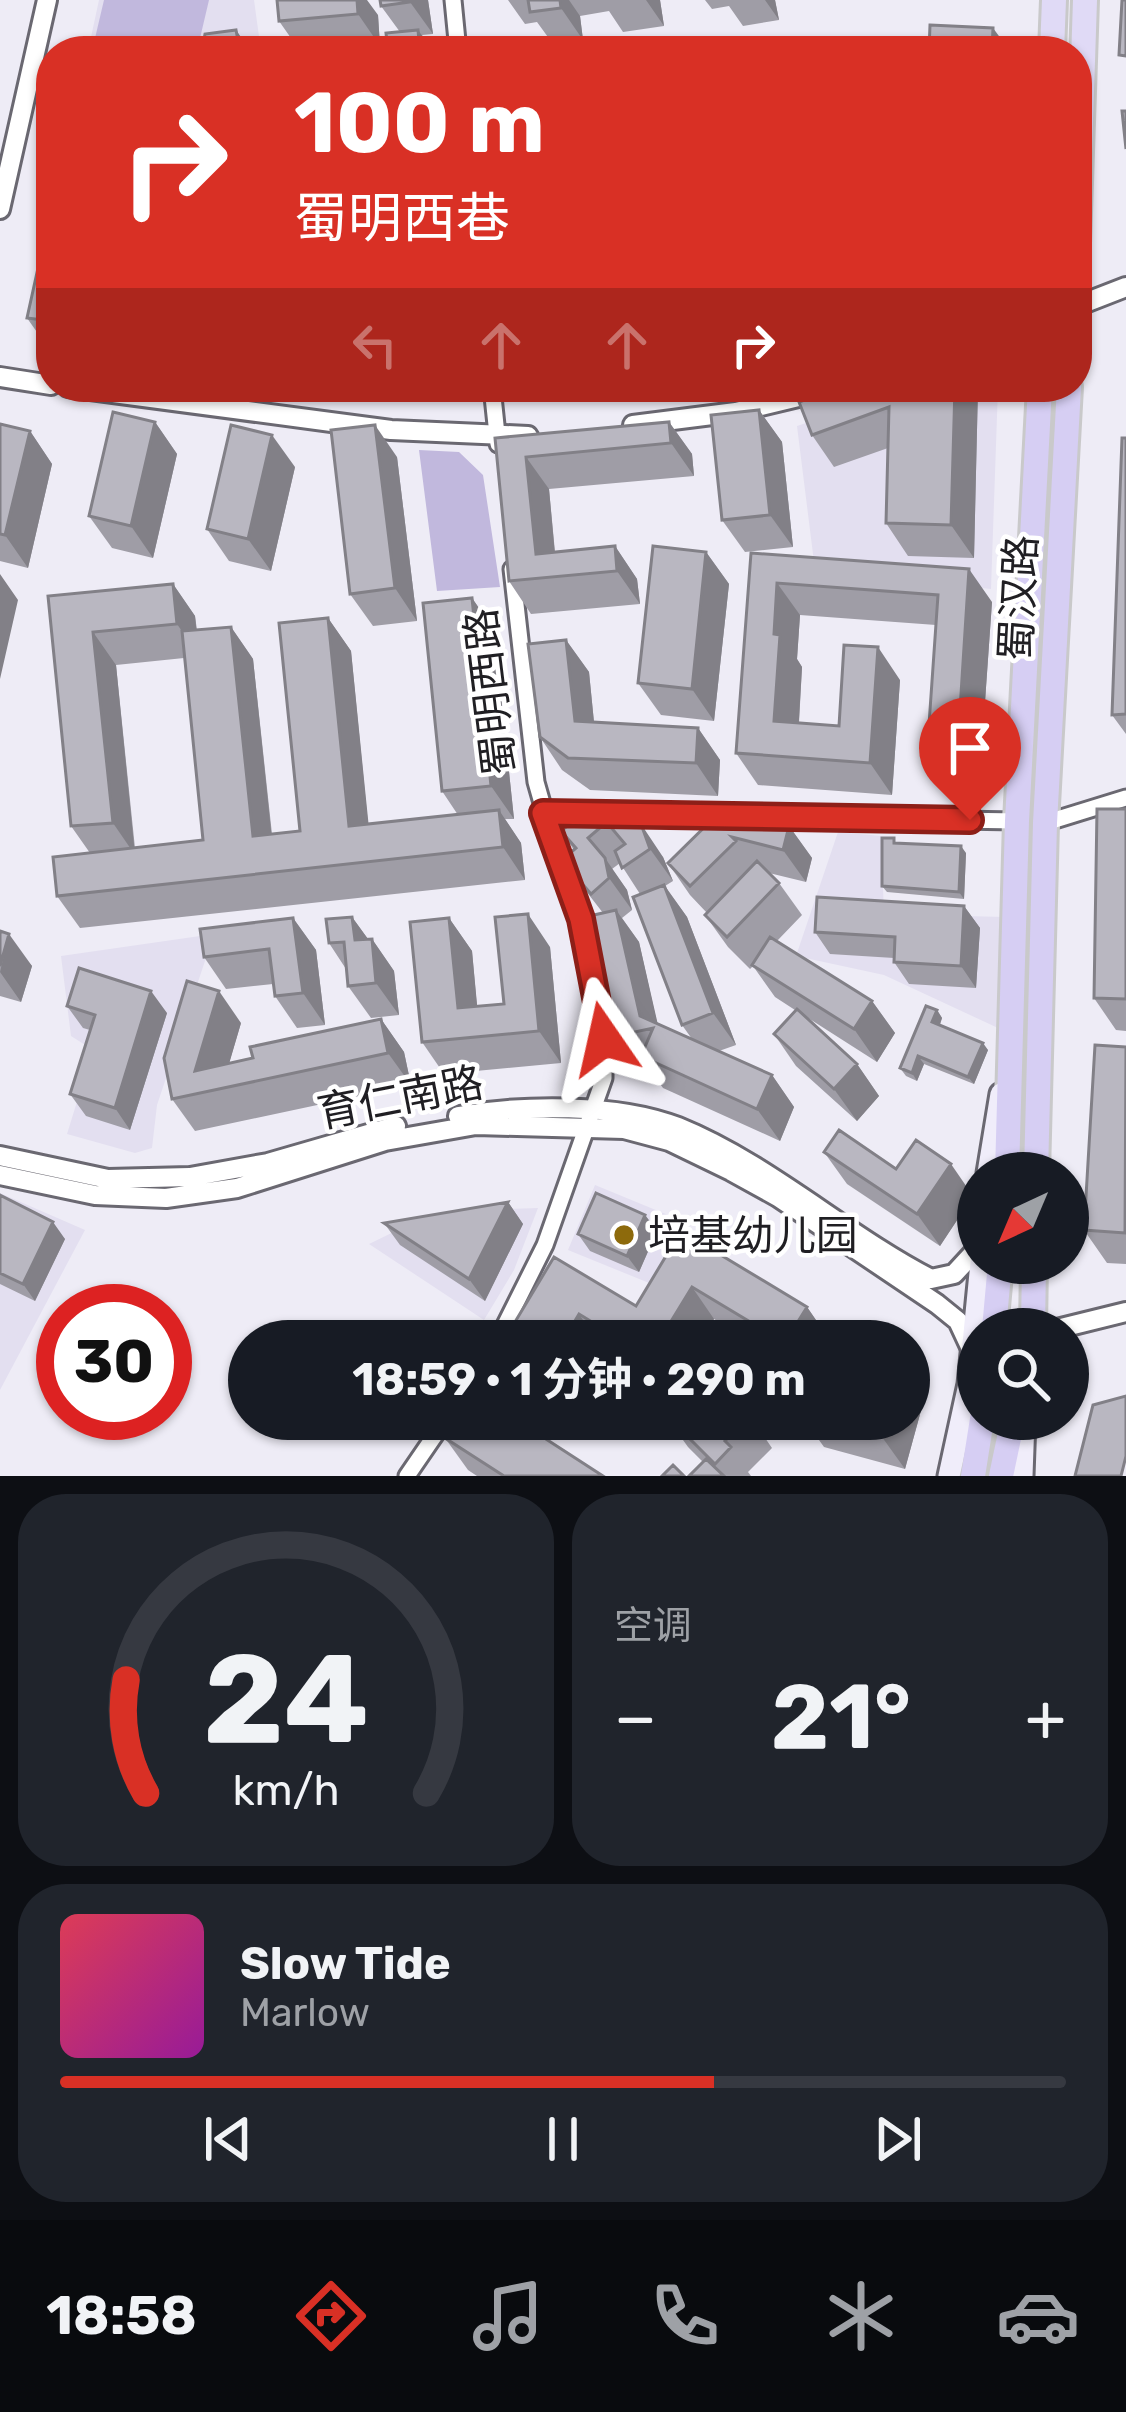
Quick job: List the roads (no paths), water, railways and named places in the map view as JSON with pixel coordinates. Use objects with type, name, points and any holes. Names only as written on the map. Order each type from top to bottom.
[{"type":"highway","name":"蜀汉路","points":[[1008,1152],[1017,821],[1039,402]]},
{"type":"highway","name":"蜀汉路","points":[[1037,1152],[1045,823],[1068,402]]},
{"type":"highway","points":[[973,1476],[979,1440]]},
{"type":"highway","points":[[1000,1476],[1008,1440]]},
{"type":"main road","points":[[1053,36],[1054,0]]},
{"type":"main road","points":[[1083,36],[1084,0]]},
{"type":"main road","points":[[992,1152],[1012,1041]]},
{"type":"main road","points":[[949,1476],[957,1435]]},
{"type":"main road","points":[[1022,1476],[1023,1440]]},
{"type":"street","points":[[39,36],[47,0]]},
{"type":"street","points":[[452,0],[456,36]]},
{"type":"street","points":[[0,208],[36,49]]},
{"type":"street","points":[[1092,300],[1126,287]]},
{"type":"street","points":[[0,377],[36,383]]},
{"type":"street","points":[[172,402],[297,420],[497,437],[542,436]]},
{"type":"street","points":[[494,402],[500,460]]},
{"type":"street","points":[[610,428],[778,402]]},
{"type":"street","name":"蜀明西路","points":[[508,1320],[545,1245],[604,1078],[604,1039],[581,919],[536,782],[510,552]]},
{"type":"street","points":[[1045,823],[1126,798]]},
{"type":"street","points":[[543,813],[1017,821]]},
{"type":"street","name":"育仁南路","points":[[0,1156],[108,1179],[190,1177],[268,1163],[385,1128],[479,1112],[677,1127],[774,1180],[931,1279],[957,1271]]},
{"type":"street","points":[[0,1175],[95,1195],[166,1198],[237,1188],[385,1141],[476,1125],[589,1118],[669,1141],[778,1197],[957,1321]]},
{"type":"street","points":[[1089,1321],[1126,1312]]},
{"type":"street","points":[[407,1476],[432,1440]]},
{"type":"place","name":"培基幼儿园","points":[[624,1235]]}]
